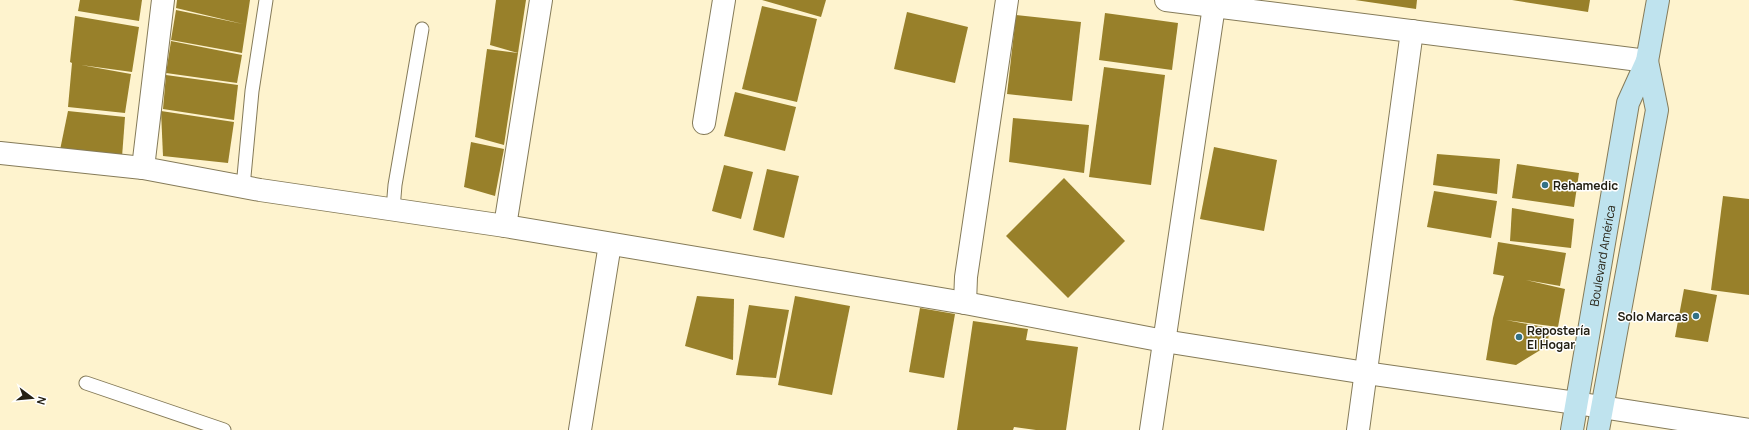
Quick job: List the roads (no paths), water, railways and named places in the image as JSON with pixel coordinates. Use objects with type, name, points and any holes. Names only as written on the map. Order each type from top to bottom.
[{"type":"main road","name":"Boulevard América","points":[[1572,430],[1628,103],[1647,61],[1658,0]]},
{"type":"main road","name":"Boulevard América","points":[[1598,430],[1657,110],[1647,61]]},
{"type":"street","points":[[143,168],[164,0]]},
{"type":"street","points":[[505,226],[541,0]]},
{"type":"street","points":[[704,123],[724,0]]},
{"type":"street","points":[[965,303],[967,269],[1007,0]]},
{"type":"street","points":[[1166,0],[1214,6],[1272,7],[1412,31],[1647,61]]},
{"type":"street","points":[[1151,430],[1214,6]]},
{"type":"street","points":[[1358,430],[1412,31]]},
{"type":"street","points":[[0,153],[143,168],[243,187],[505,226],[965,303],[1164,341],[1366,373],[1576,403],[1749,430]]},
{"type":"street","points":[[580,430],[610,244]]},
{"type":"lane","points":[[243,187],[252,91],[266,0]]},
{"type":"lane","points":[[393,210],[395,186],[422,29]]},
{"type":"lane","points":[[86,383],[224,430]]},
{"type":"place","name":"Rehamedic","points":[[1545,185]]},
{"type":"place","name":"Solo Marcas","points":[[1696,316]]},
{"type":"place","name":"Repostería El Hogar","points":[[1519,337]]}]
